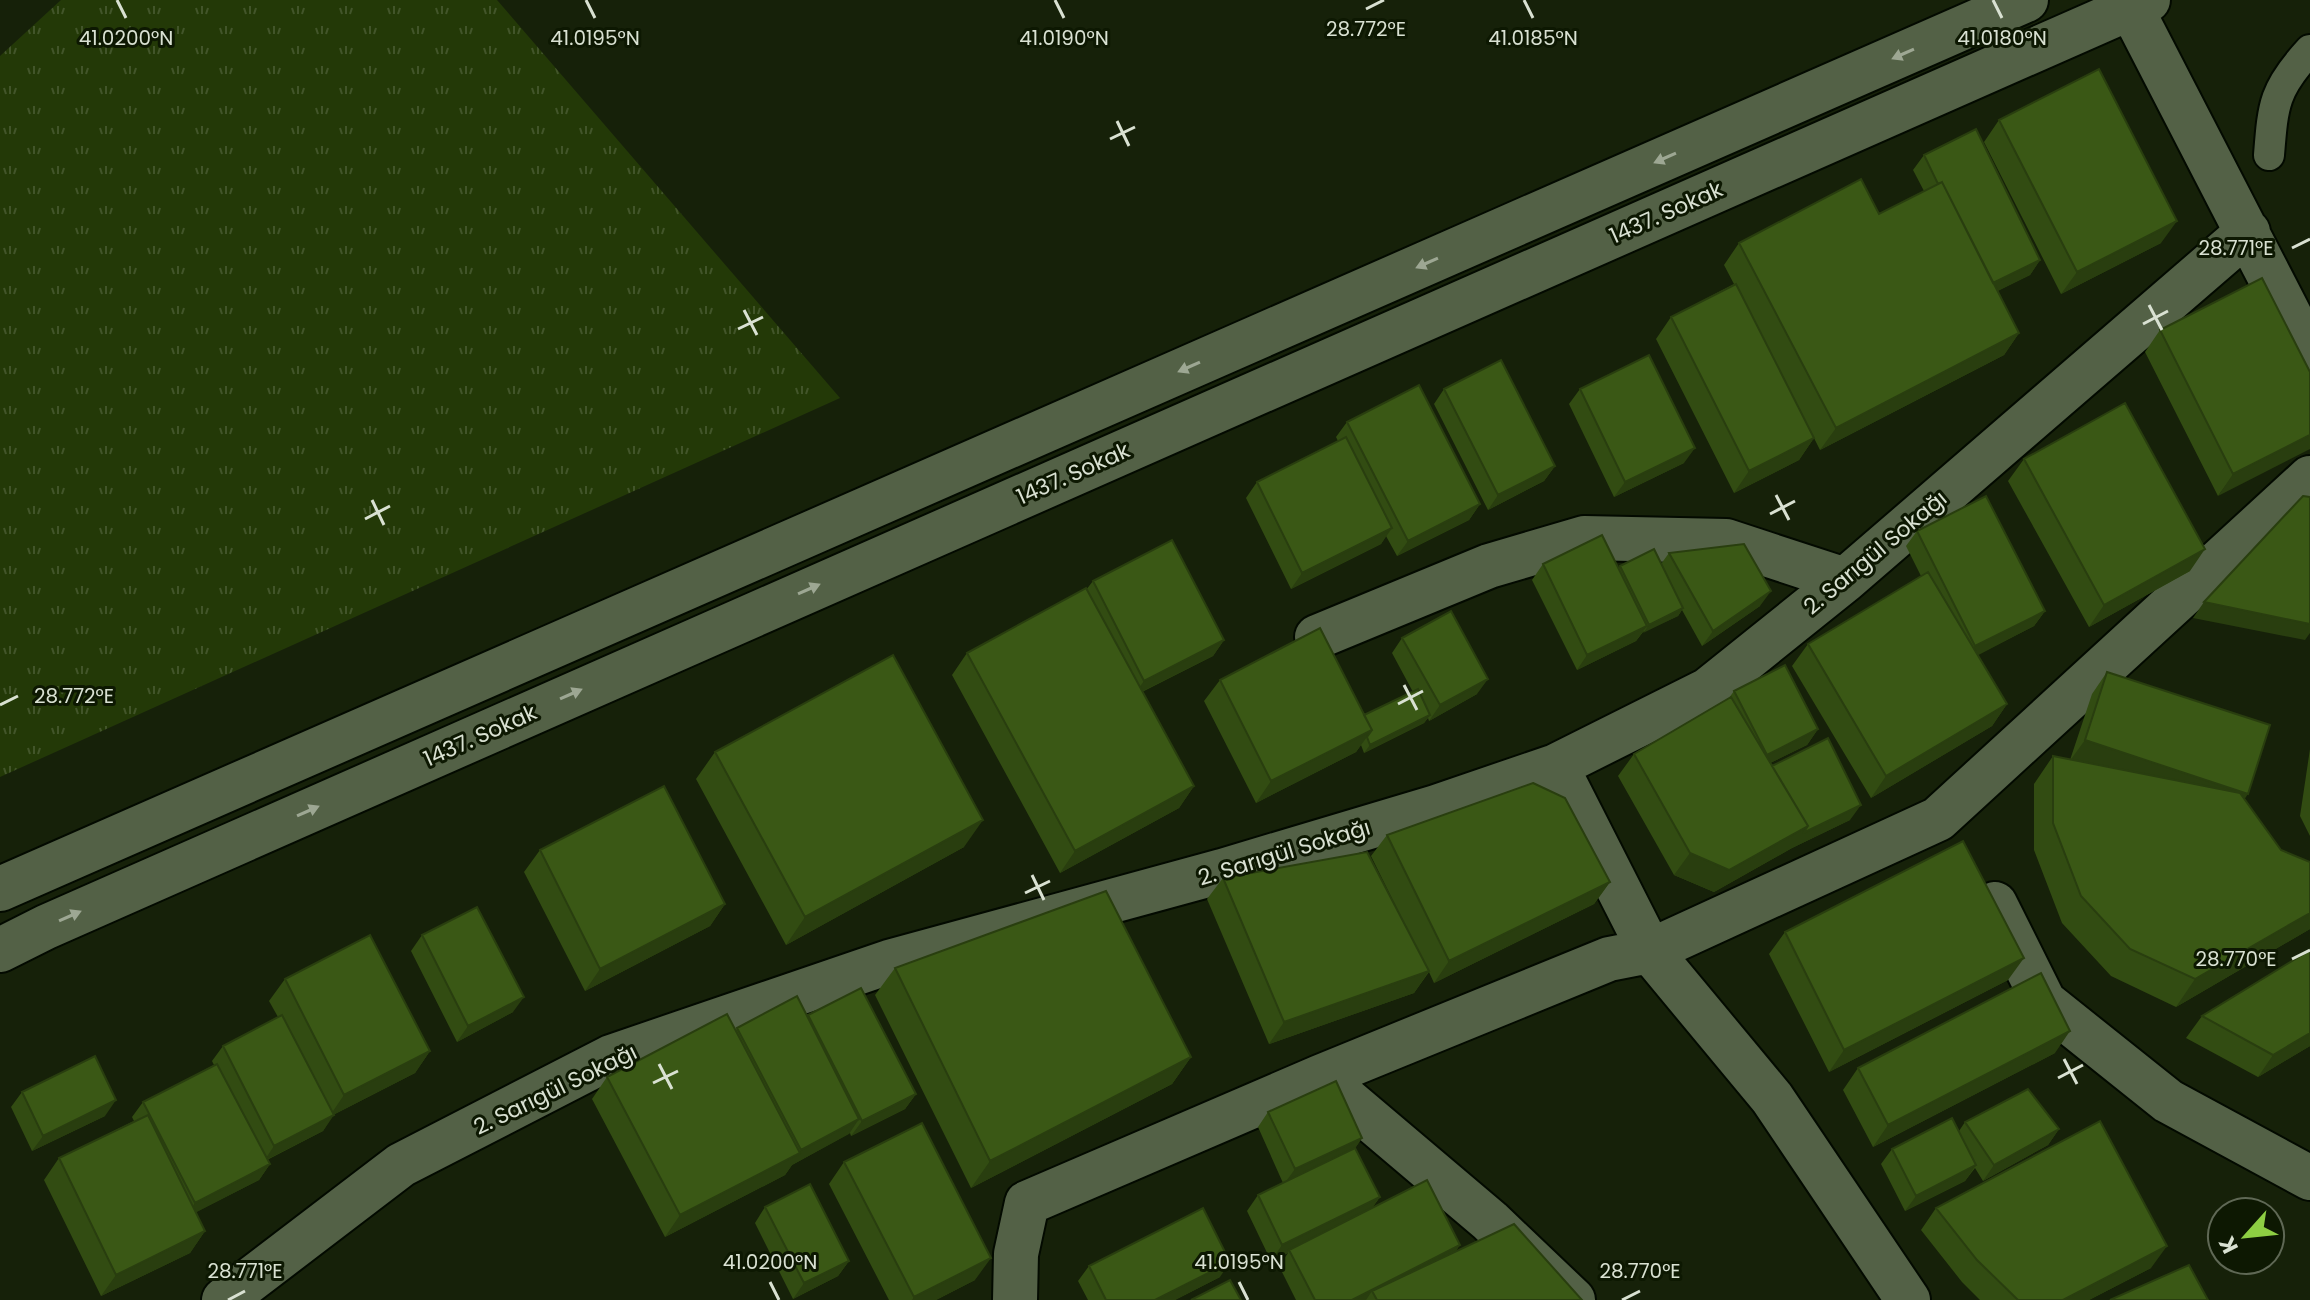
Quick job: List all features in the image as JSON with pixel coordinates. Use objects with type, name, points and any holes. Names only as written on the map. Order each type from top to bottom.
[{"type":"street","points":[[0,889],[2026,0]]},
{"type":"street","points":[[2139,4],[2310,355]]},
{"type":"street","name":"1437. Sokak","points":[[0,950],[60,920],[2139,4]]},
{"type":"street","name":"2. Sarıgül Sokağı","points":[[224,1300],[401,1165],[611,1057],[889,962],[1222,871],[1556,766],[1708,690],[1845,580],[2248,232]]},
{"type":"street","points":[[1015,1300],[1016,1254],[1027,1203],[1320,1077],[1609,959],[1650,951],[1959,843],[2310,478]]},
{"type":"street","points":[[1317,637],[1489,566],[1584,538],[1726,541],[1845,580]]},
{"type":"street","points":[[1556,766],[1650,951],[1772,1098],[1908,1300]]},
{"type":"street","points":[[1959,843],[2044,1002],[2168,1101],[2310,1178]]},
{"type":"street","points":[[1320,1077],[1490,1221],[1573,1300]]},
{"type":"lane","points":[[2269,155],[2273,102],[2294,67],[2310,50]]},
{"type":"green space","points":[[61,0],[497,0],[840,398],[0,777],[0,56]]},
{"type":"building","points":[[2099,69],[2177,221],[2077,272],[1999,120]]},
{"type":"building","points":[[1976,129],[2040,260],[1993,283],[1942,182],[1938,184],[1924,155]]},
{"type":"building","points":[[1861,179],[1879,214],[1942,182],[2019,333],[1836,428],[1739,243]]},
{"type":"building","points":[[2262,278],[2310,372],[2310,435],[2233,474],[2160,330]]},
{"type":"building","points":[[1736,284],[1814,438],[1749,471],[1671,317]]},
{"type":"building","points":[[1649,355],[1695,448],[1625,482],[1580,389]]},
{"type":"building","points":[[1501,360],[1555,466],[1498,495],[1444,389]]},
{"type":"building","points":[[1419,385],[1480,504],[1408,541],[1347,422]]},
{"type":"building","points":[[2125,403],[2205,549],[2104,605],[2024,459]]},
{"type":"building","points":[[1346,437],[1392,528],[1302,573],[1257,482]]},
{"type":"building","points":[[1986,496],[2045,611],[1975,646],[1917,531]]},
{"type":"building","points":[[2303,496],[2310,497],[2310,624],[2204,602]]},
{"type":"building","points":[[1602,535],[1647,626],[1587,655],[1543,564]]},
{"type":"building","points":[[1172,540],[1224,640],[1144,681],[1093,581]]},
{"type":"building","points":[[1744,544],[1771,591],[1713,631],[1669,553]]},
{"type":"building","points":[[1654,549],[1683,608],[1649,625],[1620,566]]},
{"type":"building","points":[[1928,572],[2007,704],[1886,776],[1808,644]]},
{"type":"building","points":[[1086,588],[1194,786],[1075,851],[967,653]]},
{"type":"building","points":[[1451,611],[1488,679],[1440,705],[1402,638]]},
{"type":"building","points":[[1320,628],[1372,730],[1271,781],[1220,680]]},
{"type":"building","points":[[893,655],[983,820],[805,917],[715,752]]},
{"type":"building","points":[[1785,665],[1818,729],[1767,755],[1734,691]]},
{"type":"building","points":[[2107,672],[2270,725],[2248,794],[2085,740]]},
{"type":"building","points":[[1418,689],[1430,715],[1370,745],[1367,737],[1372,730],[1364,715]]},
{"type":"building","points":[[1731,697],[1808,826],[1729,870],[1690,853],[1634,754]]},
{"type":"building","points":[[1828,738],[1861,805],[1803,833],[1808,826],[1772,766]]},
{"type":"building","points":[[2053,756],[2240,793],[2281,850],[2310,862],[2310,913],[2195,979],[2130,949],[2081,896],[2053,823]]},
{"type":"building","points":[[1533,783],[1565,798],[1610,882],[1449,961],[1387,835]]},
{"type":"building","points":[[664,786],[725,904],[600,969],[540,850]]},
{"type":"building","points":[[1963,841],[2024,958],[1844,1050],[1785,932]]},
{"type":"building","points":[[1367,852],[1429,971],[1284,1022],[1223,878]]},
{"type":"building","points":[[1106,891],[1191,1057],[990,1161],[895,968]]},
{"type":"building","points":[[477,907],[524,997],[468,1026],[422,935]]},
{"type":"building","points":[[370,935],[430,1051],[344,1095],[285,979]]},
{"type":"building","points":[[2310,950],[2310,1033],[2273,1055],[2202,1016]]},
{"type":"building","points":[[2041,973],[2070,1031],[1888,1125],[1858,1068]]},
{"type":"building","points":[[861,988],[916,1094],[862,1121],[808,1015]]},
{"type":"building","points":[[797,996],[859,1119],[801,1150],[737,1028]]},
{"type":"building","points":[[727,1014],[800,1153],[680,1215],[607,1077]]},
{"type":"building","points":[[282,1015],[334,1115],[274,1146],[223,1046]]},
{"type":"building","points":[[95,1056],[116,1100],[43,1136],[22,1092]]},
{"type":"building","points":[[217,1064],[270,1164],[195,1203],[143,1102]]},
{"type":"building","points":[[1336,1081],[1362,1138],[1295,1169],[1268,1112]]},
{"type":"building","points":[[2028,1089],[2059,1129],[1994,1165],[1965,1122]]},
{"type":"building","points":[[148,1115],[205,1231],[116,1275],[59,1158]]},
{"type":"building","points":[[1952,1118],[1976,1165],[1916,1196],[1892,1149]]},
{"type":"building","points":[[2100,1121],[2167,1246],[2063,1300],[2018,1300],[1977,1260],[1936,1208]]},
{"type":"building","points":[[922,1123],[991,1258],[914,1297],[844,1162]]},
{"type":"building","points":[[1355,1148],[1380,1197],[1282,1245],[1258,1195]]},
{"type":"building","points":[[1427,1180],[1460,1245],[1352,1300],[1315,1300],[1289,1250]]},
{"type":"building","points":[[810,1184],[849,1261],[804,1283],[765,1207]]},
{"type":"building","points":[[1203,1208],[1230,1262],[1155,1300],[1106,1300],[1089,1266]]},
{"type":"building","points":[[1514,1224],[1582,1300],[1377,1300],[1372,1291]]},
{"type":"building","points":[[2189,1265],[2208,1300],[2110,1300]]},
{"type":"building","points":[[1230,1280],[1241,1300],[1191,1300]]}]
